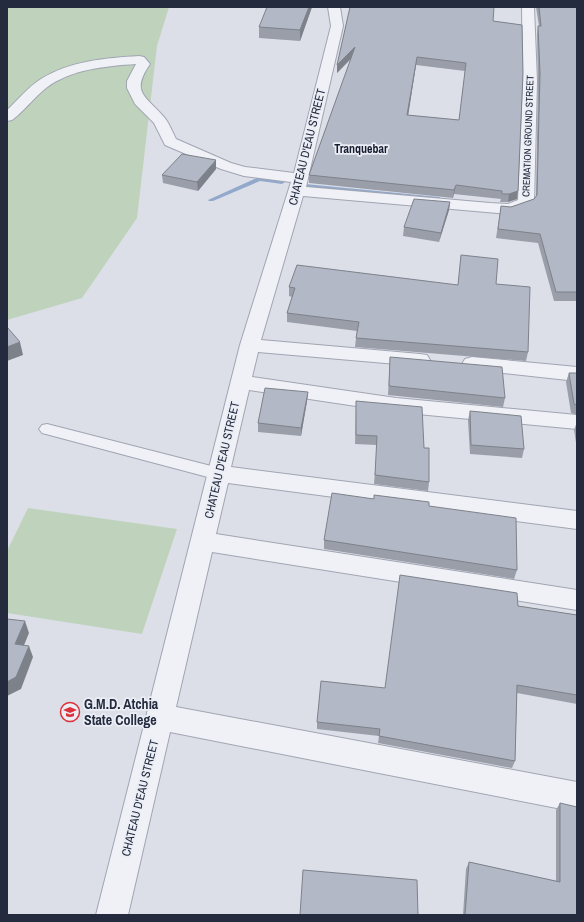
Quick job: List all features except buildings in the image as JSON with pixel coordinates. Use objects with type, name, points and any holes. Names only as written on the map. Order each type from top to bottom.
[{"type":"street","name":"CHATEAU D'EAU STREET","points":[[112,915],[250,345],[298,185],[337,26],[334,7]]},
{"type":"street","name":"CREMATION GROUND STREET","points":[[298,185],[490,208],[510,209],[526,203],[530,81],[528,7]]},
{"type":"street","points":[[7,117],[46,82],[66,72],[107,62],[140,60],[143,64],[137,71],[132,88],[136,97],[160,121],[170,142],[226,166],[298,185]]},
{"type":"street","points":[[250,345],[577,374]]},
{"type":"street","points":[[241,382],[411,406],[577,422]]},
{"type":"street","points":[[219,474],[577,520]]},
{"type":"street","points":[[203,542],[577,600]]},
{"type":"street","points":[[160,717],[577,797]]},
{"type":"lane","points":[[47,429],[219,474]]},
{"type":"green space","points":[[7,7],[169,7],[157,46],[137,218],[82,298],[7,320]]},
{"type":"green space","points":[[28,508],[177,529],[142,634],[7,613],[7,551]]},
{"type":"waterway","points":[[211,200],[259,179],[282,182]]},
{"type":"waterway","points":[[305,186],[439,199]]},
{"type":"place","name":"G.M.D. Atchia State College","points":[[70,712]]},
{"type":"district","name":"Tranquebar","points":[[361,149]]}]
